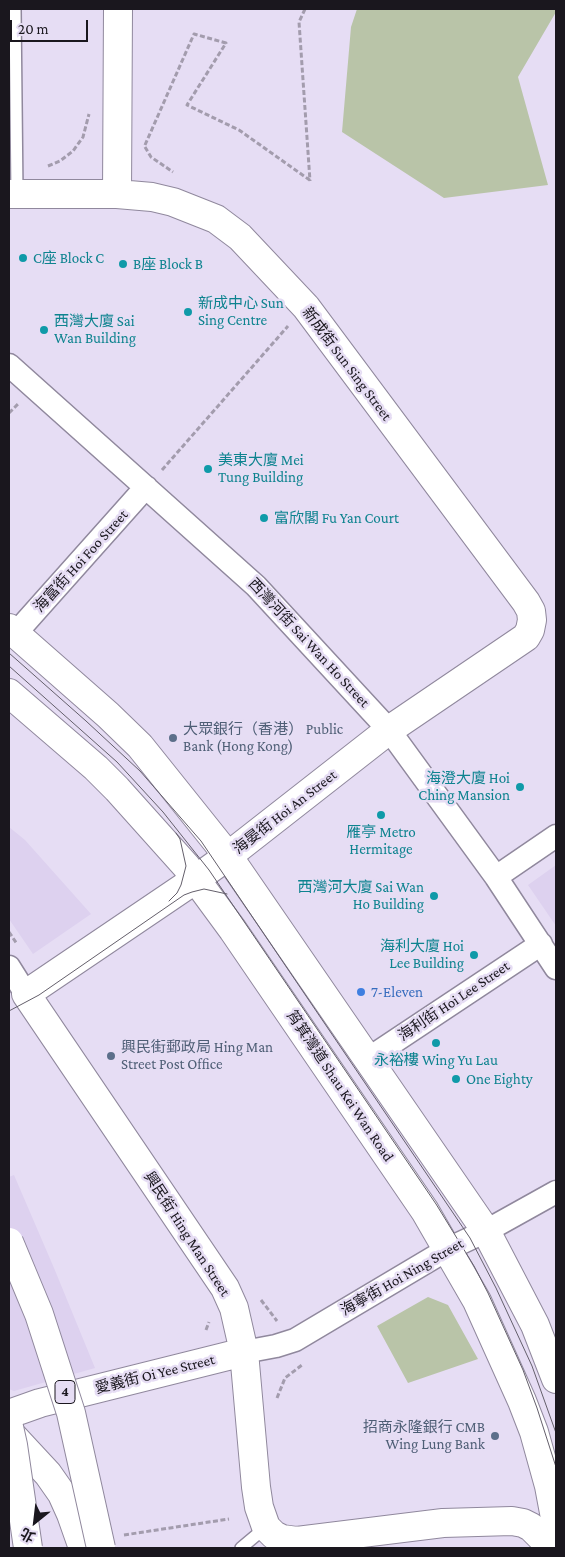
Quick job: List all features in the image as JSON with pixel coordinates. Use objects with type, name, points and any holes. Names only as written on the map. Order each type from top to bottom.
[{"type":"main road","points":[[117,194],[118,9]]},
{"type":"main road","name":"新成街 Sun Sing Street","points":[[14,186],[152,197],[173,202],[216,220],[240,237],[306,307],[526,602],[532,620]]},
{"type":"main road","name":"海晏街 Hoi An Street","points":[[26,994],[196,879],[389,730],[526,637],[532,620]]},
{"type":"main road","points":[[12,631],[108,715],[140,746],[228,856],[486,1231],[535,1325],[556,1379]]},
{"type":"main road","name":"筲箕灣道 Shau Kei Wan Road","points":[[9,693],[96,768],[117,789],[196,879],[420,1203],[477,1301],[522,1401],[534,1432],[549,1486],[555,1518],[554,1548]]},
{"type":"main road","name":"興民街 Hing Man Street","points":[[26,994],[225,1288],[234,1308],[244,1352],[256,1487],[259,1507],[270,1531]]},
{"type":"main road","name":"4","points":[[9,1242],[40,1314],[111,1542]]},
{"type":"main road","name":"愛義街 Oi Yee Street","points":[[9,1414],[40,1403],[244,1352]]},
{"type":"main road","points":[[9,1427],[28,1548]]},
{"type":"main road","points":[[9,1432],[48,1474],[62,1494],[72,1514],[83,1548]]},
{"type":"main road","points":[[9,1502],[29,1524],[43,1548]]},
{"type":"main road","points":[[270,1531],[282,1539],[297,1541],[443,1523],[512,1521],[524,1523],[531,1527],[554,1548]]},
{"type":"street","name":"西灣河街 Sai Wan Ho Street","points":[[9,366],[151,482],[256,586],[389,730],[496,877],[556,968]]},
{"type":"street","name":"海富街 Hoi Foo Street","points":[[12,631],[151,482]]},
{"type":"street","points":[[496,877],[556,836]]},
{"type":"street","name":"海利街 Hoi Lee Street","points":[[368,1059],[541,944]]},
{"type":"street","name":"興民街 Hing Man Street","points":[[9,967],[26,994]]},
{"type":"street","name":"海寧街 Hoi Ning Street","points":[[244,1352],[295,1340],[448,1249],[486,1231],[556,1192]]},
{"type":"lane","points":[[14,186],[15,9]]},
{"type":"lane","points":[[241,1548],[270,1531]]},
{"type":"path","points":[[144,146],[194,34],[226,43],[187,105],[239,130],[310,181],[298,22],[305,9]]},
{"type":"path","points":[[14,186],[45,167],[60,161],[74,151],[83,137],[89,112]]},
{"type":"path","points":[[151,482],[292,322]]},
{"type":"path","points":[[256,1293],[273,1318],[277,1321],[284,1320]]},
{"type":"path","points":[[276,1401],[285,1378],[302,1365]]},
{"type":"path","points":[[111,1542],[229,1519]]},
{"type":"shaded area","points":[[9,827],[25,840],[91,914],[33,954],[9,919]]},
{"type":"shaded area","points":[[556,865],[556,926],[528,885]]},
{"type":"shaded area","points":[[14,1175],[95,1368],[14,1391],[9,1389],[9,1177]]},
{"type":"green space","points":[[357,9],[556,9],[518,77],[548,185],[444,198],[342,132],[351,27]]},
{"type":"green space","points":[[428,1297],[448,1305],[478,1359],[408,1383],[377,1326]]},
{"type":"tram line","points":[[9,653],[140,771],[201,841],[470,1238],[496,1288],[532,1366],[556,1433]]},
{"type":"tram line","points":[[9,666],[117,762],[163,812],[209,870],[436,1204],[474,1266],[523,1370],[556,1467]]},
{"type":"tram line","points":[[169,901],[177,893],[181,885],[186,866],[180,839],[176,833]]},
{"type":"tram line","points":[[9,1011],[39,995],[184,895],[204,889],[227,894]]},
{"type":"place","name":"C座 Block C","points":[[23,258]]},
{"type":"place","name":"B座 Block B","points":[[123,264]]},
{"type":"place","name":"新成中心 Sun Sing Centre","points":[[188,312]]},
{"type":"place","name":"西灣大廈 Sai Wan Building","points":[[44,330]]},
{"type":"place","name":"美東大廈 Mei Tung Building","points":[[208,469]]},
{"type":"place","name":"富欣閣 Fu Yan Court","points":[[264,518]]},
{"type":"place","name":"大眾銀行（香港） Public Bank (Hong Kong)","points":[[173,738]]},
{"type":"place","name":"海澄大廈 Hoi Ching Mansion","points":[[520,787]]},
{"type":"place","name":"雁亭 Metro Hermitage","points":[[381,815]]},
{"type":"place","name":"西灣河大廈 Sai Wan Ho Building","points":[[434,896]]},
{"type":"place","name":"海利大廈 Hoi Lee Building","points":[[474,955]]},
{"type":"place","name":"7-Eleven","points":[[361,992]]},
{"type":"place","name":"永裕樓 Wing Yu Lau","points":[[436,1043]]},
{"type":"place","name":"興民街郵政局 Hing Man Street Post Office","points":[[111,1056]]},
{"type":"place","name":"One Eighty","points":[[456,1079]]},
{"type":"place","name":"招商永隆銀行 CMB Wing Lung Bank","points":[[495,1436]]}]
